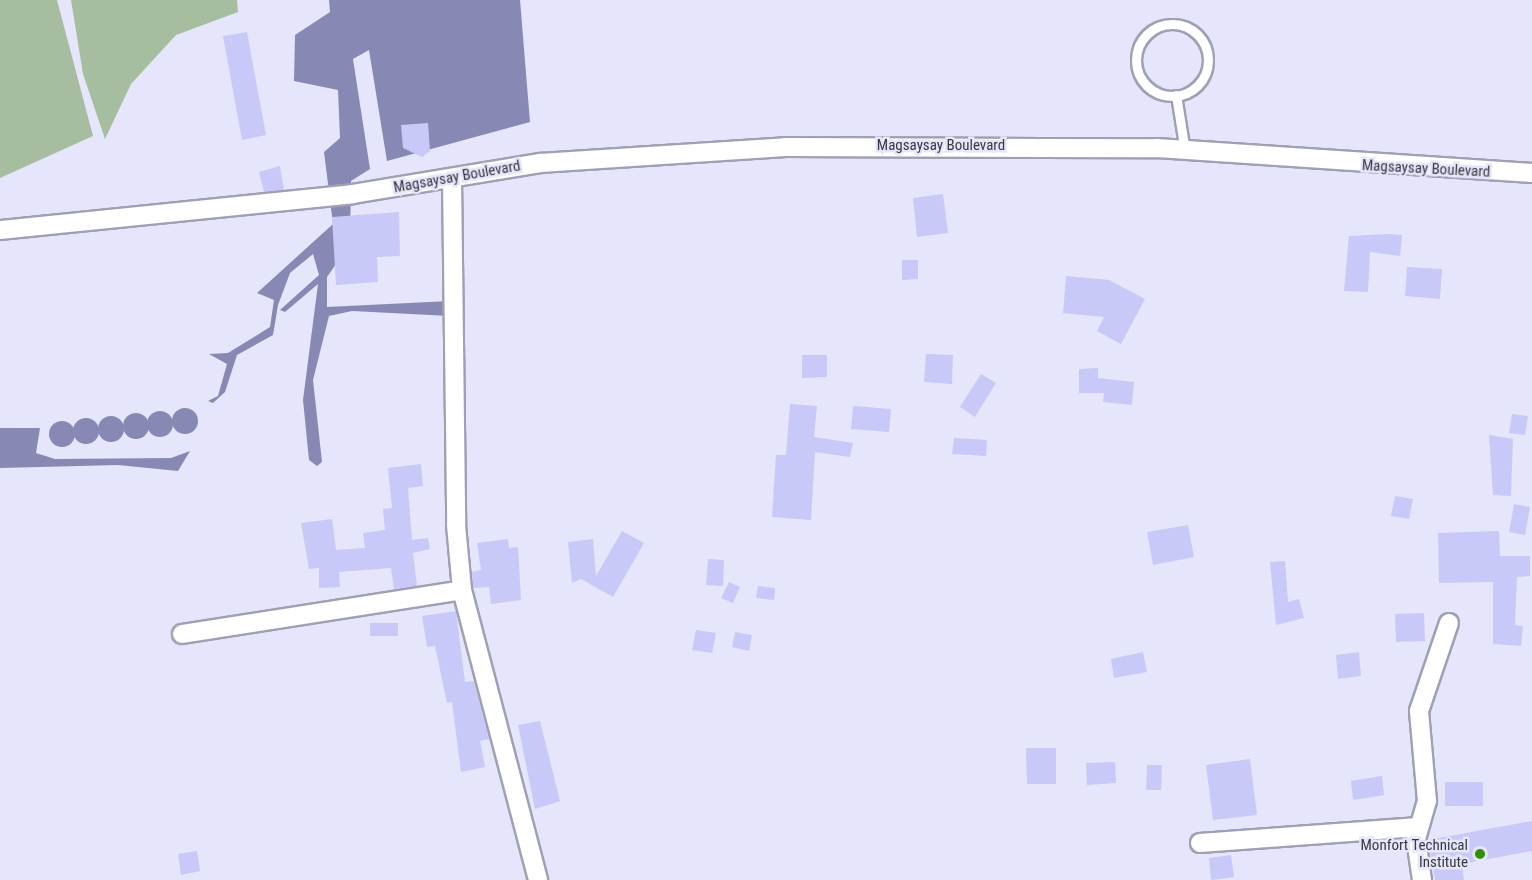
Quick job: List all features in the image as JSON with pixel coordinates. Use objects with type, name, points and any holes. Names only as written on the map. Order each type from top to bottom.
[{"type":"street","name":"Magsaysay Boulevard","points":[[0,230],[290,197],[353,194],[540,163],[785,147],[1185,151],[1532,173]]},
{"type":"street","points":[[452,178],[457,312],[456,525],[462,590],[538,880]]},
{"type":"street","points":[[182,634],[462,590]]},
{"type":"street","points":[[1422,880],[1418,827],[1427,801],[1419,711],[1449,623]]},
{"type":"street","points":[[1200,843],[1418,827]]},
{"type":"lane","points":[[1174,24],[1201,38],[1208,58],[1196,87],[1176,95],[1147,85],[1137,56],[1154,29],[1174,24]]},
{"type":"lane","points":[[1176,95],[1185,151]]},
{"type":"green space","points":[[0,0],[57,0],[93,136],[0,178]]},
{"type":"green space","points":[[71,0],[237,0],[238,12],[176,35],[131,84],[105,139],[83,74]]},
{"type":"water","points":[[329,0],[520,0],[530,122],[387,161],[369,50],[353,59],[370,169],[351,181],[350,244],[327,277],[327,307],[450,301],[450,316],[352,311],[329,316],[313,380],[322,462],[317,466],[309,460],[303,400],[318,284],[285,312],[280,310],[319,275],[313,254],[290,273],[278,305],[273,335],[237,355],[225,392],[213,403],[208,401],[218,396],[227,364],[209,354],[228,353],[270,327],[274,300],[257,293],[333,224],[324,152],[340,138],[338,90],[294,81],[295,35],[330,12]]},
{"type":"water","points":[[185,408],[195,411],[198,421],[195,431],[185,434],[175,431],[172,421],[175,411]]},
{"type":"water","points":[[160,411],[170,414],[173,424],[170,434],[160,437],[150,434],[147,424],[150,414]]},
{"type":"water","points":[[136,413],[146,416],[149,426],[146,436],[136,439],[126,436],[123,426],[126,416]]},
{"type":"water","points":[[111,416],[121,419],[124,429],[121,439],[111,442],[101,439],[98,429],[101,419]]},
{"type":"water","points":[[86,418],[96,421],[99,431],[96,441],[86,444],[76,441],[73,431],[76,421]]},
{"type":"water","points":[[62,421],[72,424],[75,434],[72,444],[62,447],[52,444],[49,434],[52,424]]},
{"type":"water","points":[[0,428],[40,428],[36,453],[55,459],[171,458],[190,451],[178,471],[118,465],[0,468]]},
{"type":"building","points":[[247,32],[266,135],[242,140],[223,36]]},
{"type":"building","points":[[428,123],[430,151],[422,157],[403,148],[401,125]]},
{"type":"building","points":[[280,166],[284,190],[264,192],[259,172]]},
{"type":"building","points":[[943,194],[948,233],[917,237],[913,198]]},
{"type":"building","points":[[399,212],[400,256],[377,257],[378,282],[336,285],[332,217]]},
{"type":"building","points":[[1402,235],[1400,256],[1370,252],[1368,292],[1344,291],[1349,236]]},
{"type":"building","points":[[902,260],[918,260],[918,279],[902,280]]},
{"type":"building","points":[[1407,267],[1442,269],[1440,299],[1405,296]]},
{"type":"building","points":[[1066,276],[1109,280],[1145,299],[1121,344],[1097,331],[1104,317],[1063,313]]},
{"type":"building","points":[[926,354],[953,355],[952,384],[924,382]]},
{"type":"building","points":[[802,355],[827,355],[827,377],[802,378]]},
{"type":"building","points":[[1098,368],[1098,378],[1134,382],[1132,405],[1103,402],[1104,393],[1079,393],[1079,369]]},
{"type":"building","points":[[981,374],[996,383],[975,417],[960,407]]},
{"type":"building","points":[[790,404],[817,406],[814,437],[853,443],[850,457],[815,452],[811,520],[772,517],[776,455],[786,455]]},
{"type":"building","points":[[853,406],[891,409],[889,432],[851,429]]},
{"type":"building","points":[[1512,414],[1528,416],[1525,435],[1509,433]]},
{"type":"building","points":[[1489,435],[1513,439],[1511,496],[1493,495]]},
{"type":"building","points":[[954,438],[987,440],[986,456],[952,454]]},
{"type":"building","points":[[421,464],[423,486],[408,488],[412,540],[428,538],[430,549],[413,553],[417,586],[394,589],[391,568],[339,572],[340,587],[319,588],[319,568],[309,569],[301,523],[332,519],[336,550],[365,548],[363,533],[385,530],[383,509],[392,508],[388,468]]},
{"type":"building","points":[[1395,496],[1413,499],[1409,519],[1391,516]]},
{"type":"building","points":[[1514,504],[1530,507],[1525,535],[1509,532]]},
{"type":"building","points":[[1188,525],[1194,557],[1153,565],[1147,532]]},
{"type":"building","points":[[622,531],[644,543],[613,597],[581,579],[572,583],[568,542],[593,539],[596,576]]},
{"type":"building","points":[[1499,531],[1500,556],[1530,556],[1530,576],[1517,577],[1515,625],[1523,626],[1521,646],[1493,644],[1493,582],[1439,583],[1438,533]]},
{"type":"building","points":[[508,539],[509,548],[518,547],[521,600],[491,604],[489,587],[473,588],[472,572],[481,570],[477,543]]},
{"type":"building","points":[[708,559],[724,560],[723,586],[706,585]]},
{"type":"building","points":[[1285,561],[1288,602],[1299,599],[1304,618],[1276,625],[1270,562]]},
{"type":"building","points":[[729,582],[740,587],[733,603],[721,598]]},
{"type":"building","points":[[758,586],[775,588],[774,600],[756,598]]},
{"type":"building","points":[[456,611],[465,682],[474,681],[489,739],[480,741],[485,767],[461,772],[452,702],[447,703],[435,646],[427,647],[422,616]]},
{"type":"building","points":[[1424,613],[1425,641],[1396,642],[1395,614]]},
{"type":"building","points":[[370,623],[398,623],[398,636],[370,636]]},
{"type":"building","points":[[696,630],[716,633],[712,653],[692,650]]},
{"type":"building","points":[[735,632],[752,635],[749,651],[732,647]]},
{"type":"building","points":[[1143,652],[1147,672],[1114,678],[1111,659]]},
{"type":"building","points":[[1359,652],[1361,676],[1338,679],[1336,655]]},
{"type":"building","points":[[540,721],[560,801],[535,809],[518,725]]},
{"type":"building","points":[[1026,748],[1056,748],[1056,784],[1027,784]]},
{"type":"building","points":[[1250,759],[1257,815],[1213,820],[1206,765]]},
{"type":"building","points":[[1115,762],[1116,783],[1087,785],[1086,763]]},
{"type":"building","points":[[1147,765],[1162,765],[1161,790],[1146,790]]},
{"type":"building","points":[[1382,776],[1384,795],[1353,800],[1351,781]]},
{"type":"building","points":[[1445,782],[1483,782],[1483,806],[1445,806]]},
{"type":"building","points":[[1532,821],[1532,851],[1462,864],[1464,880],[1435,880],[1428,840]]},
{"type":"building","points":[[197,851],[200,871],[181,875],[178,854]]},
{"type":"building","points":[[1231,855],[1234,877],[1211,880],[1209,858]]},
{"type":"place","name":"Monfort Technical Institute","points":[[1480,854]]}]
